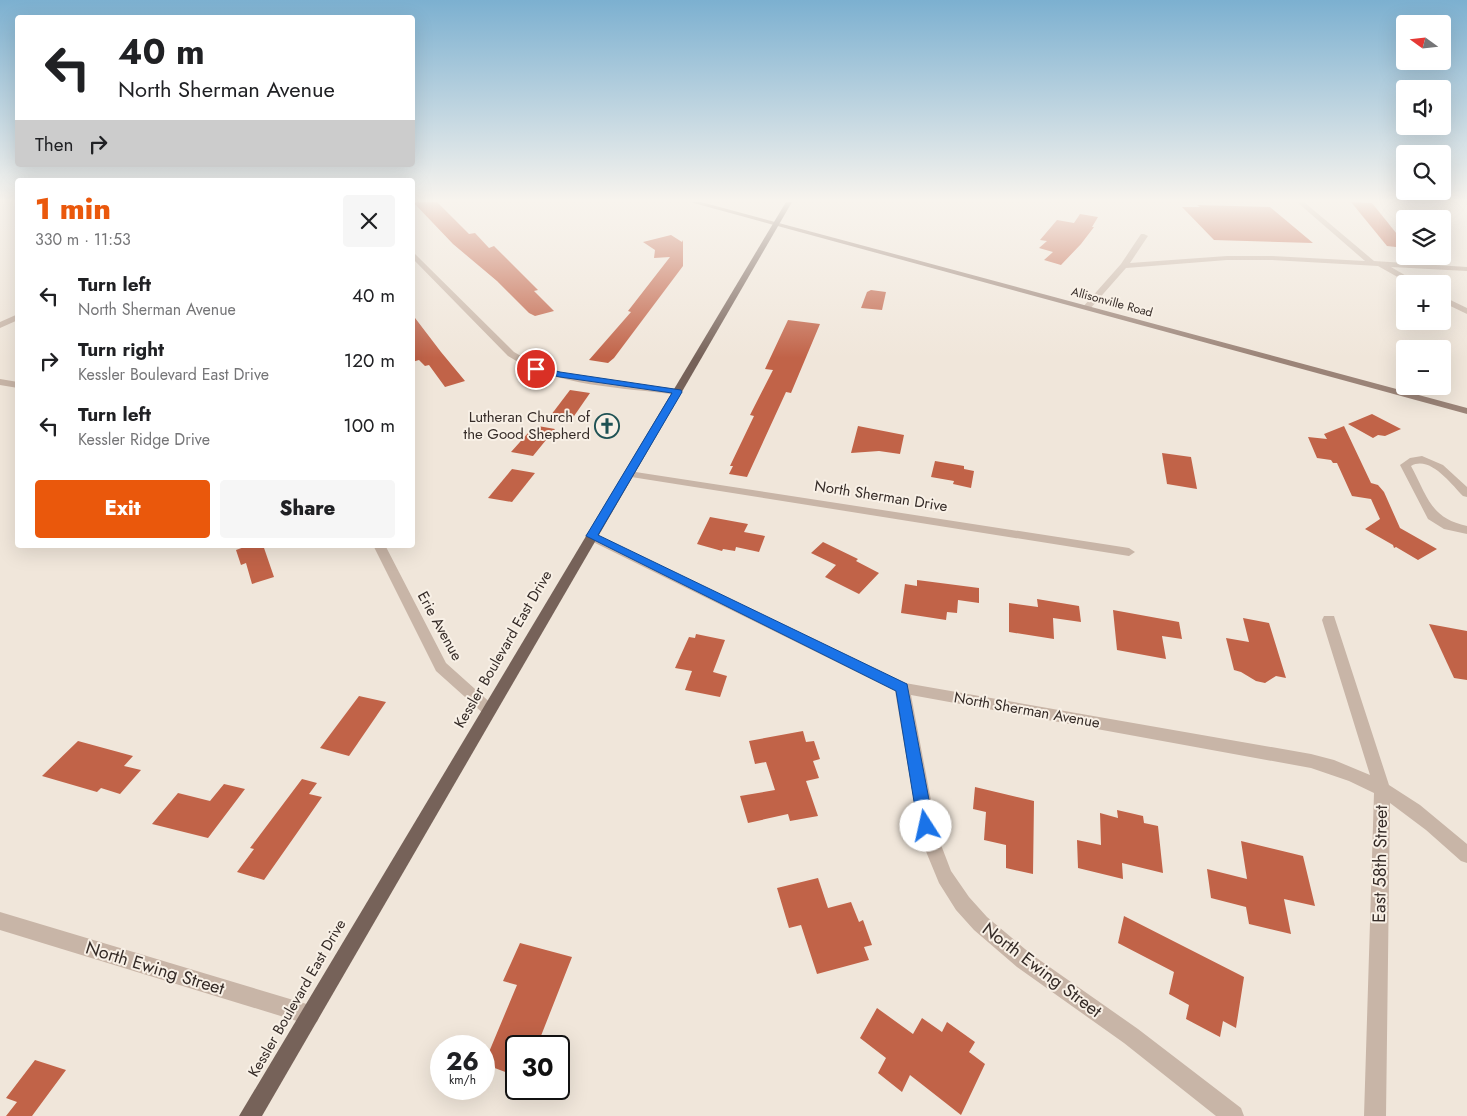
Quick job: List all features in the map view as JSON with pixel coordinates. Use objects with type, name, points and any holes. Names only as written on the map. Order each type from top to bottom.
[{"type":"main road","name":"Kessler Boulevard East Drive","points":[[250,1116],[758,254]]},
{"type":"main road","name":"Allisonville Road","points":[[887,254],[1467,411]]},
{"type":"street","points":[[1086,308],[1124,266],[1132,254]]},
{"type":"street","points":[[1363,254],[1374,263],[1398,275]]},
{"type":"street","points":[[415,256],[510,354],[525,365],[560,375],[678,392]]},
{"type":"street","points":[[1124,266],[1249,258],[1374,263],[1467,270]]},
{"type":"street","points":[[1451,303],[1467,312]]},
{"type":"street","points":[[0,324],[15,317]]},
{"type":"street","points":[[0,382],[15,384]]},
{"type":"street","points":[[1467,493],[1447,472],[1436,465],[1415,460],[1405,465],[1432,516],[1448,526],[1467,530]]},
{"type":"street","name":"North Sherman Drive","points":[[629,474],[1129,552]]},
{"type":"street","name":"North Sherman Avenue","points":[[591,536],[902,688],[1311,761],[1350,773],[1382,788],[1414,809],[1467,855]]},
{"type":"street","name":"Erie Avenue","points":[[381,548],[441,667],[489,710]]},
{"type":"street","name":"East 58th Street","points":[[1329,620],[1382,788],[1375,1116]]},
{"type":"street","name":"North Ewing Street","points":[[902,688],[929,838],[936,861],[966,908],[997,939],[1143,1044],[1233,1116]]},
{"type":"street","name":"North Ewing Street","points":[[0,922],[310,1015]]},
{"type":"building","points":[[465,254],[502,254],[538,290],[534,291],[554,311],[535,316],[529,313],[497,281]]},
{"type":"building","points":[[654,254],[683,254],[683,266],[614,358],[608,363],[589,360],[631,312],[628,311],[670,257],[654,258]]},
{"type":"building","points":[[1051,254],[1071,254],[1061,265],[1044,260]]},
{"type":"building","points":[[871,290],[886,292],[882,310],[861,308],[867,292]]},
{"type":"building","points":[[415,318],[465,381],[445,387],[429,365],[425,366],[419,360],[415,361]]},
{"type":"building","points":[[788,320],[820,324],[791,393],[786,392],[747,477],[729,474],[733,466],[730,466],[754,416],[750,415],[773,370],[765,369]]},
{"type":"building","points":[[570,390],[590,393],[572,419],[551,415]]},
{"type":"building","points":[[1372,414],[1401,429],[1385,436],[1378,435],[1373,438],[1348,424]]},
{"type":"building","points":[[538,426],[555,429],[533,456],[511,452],[528,433],[532,433]]},
{"type":"building","points":[[858,426],[904,435],[900,454],[879,451],[851,453]]},
{"type":"building","points":[[1344,426],[1371,483],[1378,485],[1384,492],[1400,528],[1437,549],[1418,560],[1396,547],[1394,548],[1393,545],[1365,529],[1380,519],[1371,499],[1352,496],[1337,463],[1317,458],[1308,437],[1327,439],[1324,434]]},
{"type":"building","points":[[1162,453],[1191,457],[1197,489],[1167,484]]},
{"type":"building","points":[[935,461],[964,466],[964,469],[974,471],[971,488],[953,484],[954,481],[931,477]]},
{"type":"building","points":[[512,469],[535,473],[512,502],[488,498]]},
{"type":"building","points":[[710,517],[748,524],[744,532],[765,536],[759,552],[736,547],[735,551],[723,549],[722,551],[697,544]]},
{"type":"building","points":[[823,542],[858,559],[856,561],[879,573],[859,594],[825,577],[836,565],[811,553]]},
{"type":"building","points":[[242,548],[264,548],[274,577],[252,584],[246,563],[241,565],[236,550]]},
{"type":"building","points":[[917,580],[979,588],[979,603],[958,600],[957,613],[947,612],[946,620],[901,613],[905,584],[917,586]]},
{"type":"building","points":[[1037,599],[1079,606],[1081,622],[1053,618],[1054,639],[1009,632],[1009,603],[1038,607]]},
{"type":"building","points":[[1113,610],[1179,622],[1182,639],[1162,636],[1166,659],[1117,650]]},
{"type":"building","points":[[1243,618],[1269,623],[1286,678],[1276,676],[1265,683],[1256,681],[1234,670],[1226,638],[1249,642]]},
{"type":"building","points":[[1429,624],[1467,631],[1467,680],[1454,678]]},
{"type":"building","points":[[696,634],[725,640],[713,672],[727,676],[720,697],[685,690],[692,671],[675,668],[689,637],[695,638]]},
{"type":"building","points":[[359,696],[386,702],[349,756],[320,748]]},
{"type":"building","points":[[803,731],[806,742],[814,741],[820,759],[813,761],[819,778],[806,781],[818,816],[790,821],[788,814],[748,823],[740,796],[775,790],[766,762],[755,764],[749,741]]},
{"type":"building","points":[[78,741],[133,756],[124,766],[141,770],[120,794],[101,788],[97,792],[42,776]]},
{"type":"building","points":[[302,779],[317,783],[309,794],[322,797],[297,833],[264,880],[237,872],[254,849],[250,848]]},
{"type":"building","points":[[224,784],[245,789],[208,838],[152,824],[178,793],[210,801]]},
{"type":"building","points":[[975,787],[1034,801],[1033,874],[1006,868],[1006,845],[984,840],[986,812],[973,809]]},
{"type":"building","points":[[1117,810],[1143,816],[1144,823],[1158,826],[1163,873],[1122,863],[1123,879],[1078,868],[1077,840],[1101,845],[1100,813],[1118,818]]},
{"type":"building","points":[[1241,841],[1303,856],[1315,906],[1284,899],[1291,934],[1249,924],[1246,907],[1211,898],[1207,869],[1247,879]]},
{"type":"building","points":[[818,878],[828,908],[851,902],[859,922],[863,920],[872,945],[864,947],[869,960],[817,974],[801,925],[789,928],[777,888]]},
{"type":"building","points":[[1124,916],[1244,977],[1236,1028],[1223,1021],[1220,1037],[1186,1019],[1189,1005],[1169,994],[1174,972],[1118,943]]},
{"type":"building","points":[[520,943],[572,957],[541,1035],[505,1035],[505,1072],[495,1068],[495,1038],[517,985],[503,981]]},
{"type":"building","points":[[877,1008],[913,1034],[922,1018],[942,1032],[947,1022],[975,1042],[969,1052],[985,1064],[961,1115],[910,1075],[902,1092],[878,1073],[886,1058],[860,1038]]},
{"type":"building","points":[[35,1060],[66,1070],[32,1116],[6,1116],[17,1102],[6,1098]]},
{"type":"place","name":"Lutheran Church of the Good Shepherd","points":[[607,426]]},
{"type":"route","points":[[536,369],[560,375],[678,392],[591,536],[902,688],[926,826]]}]
